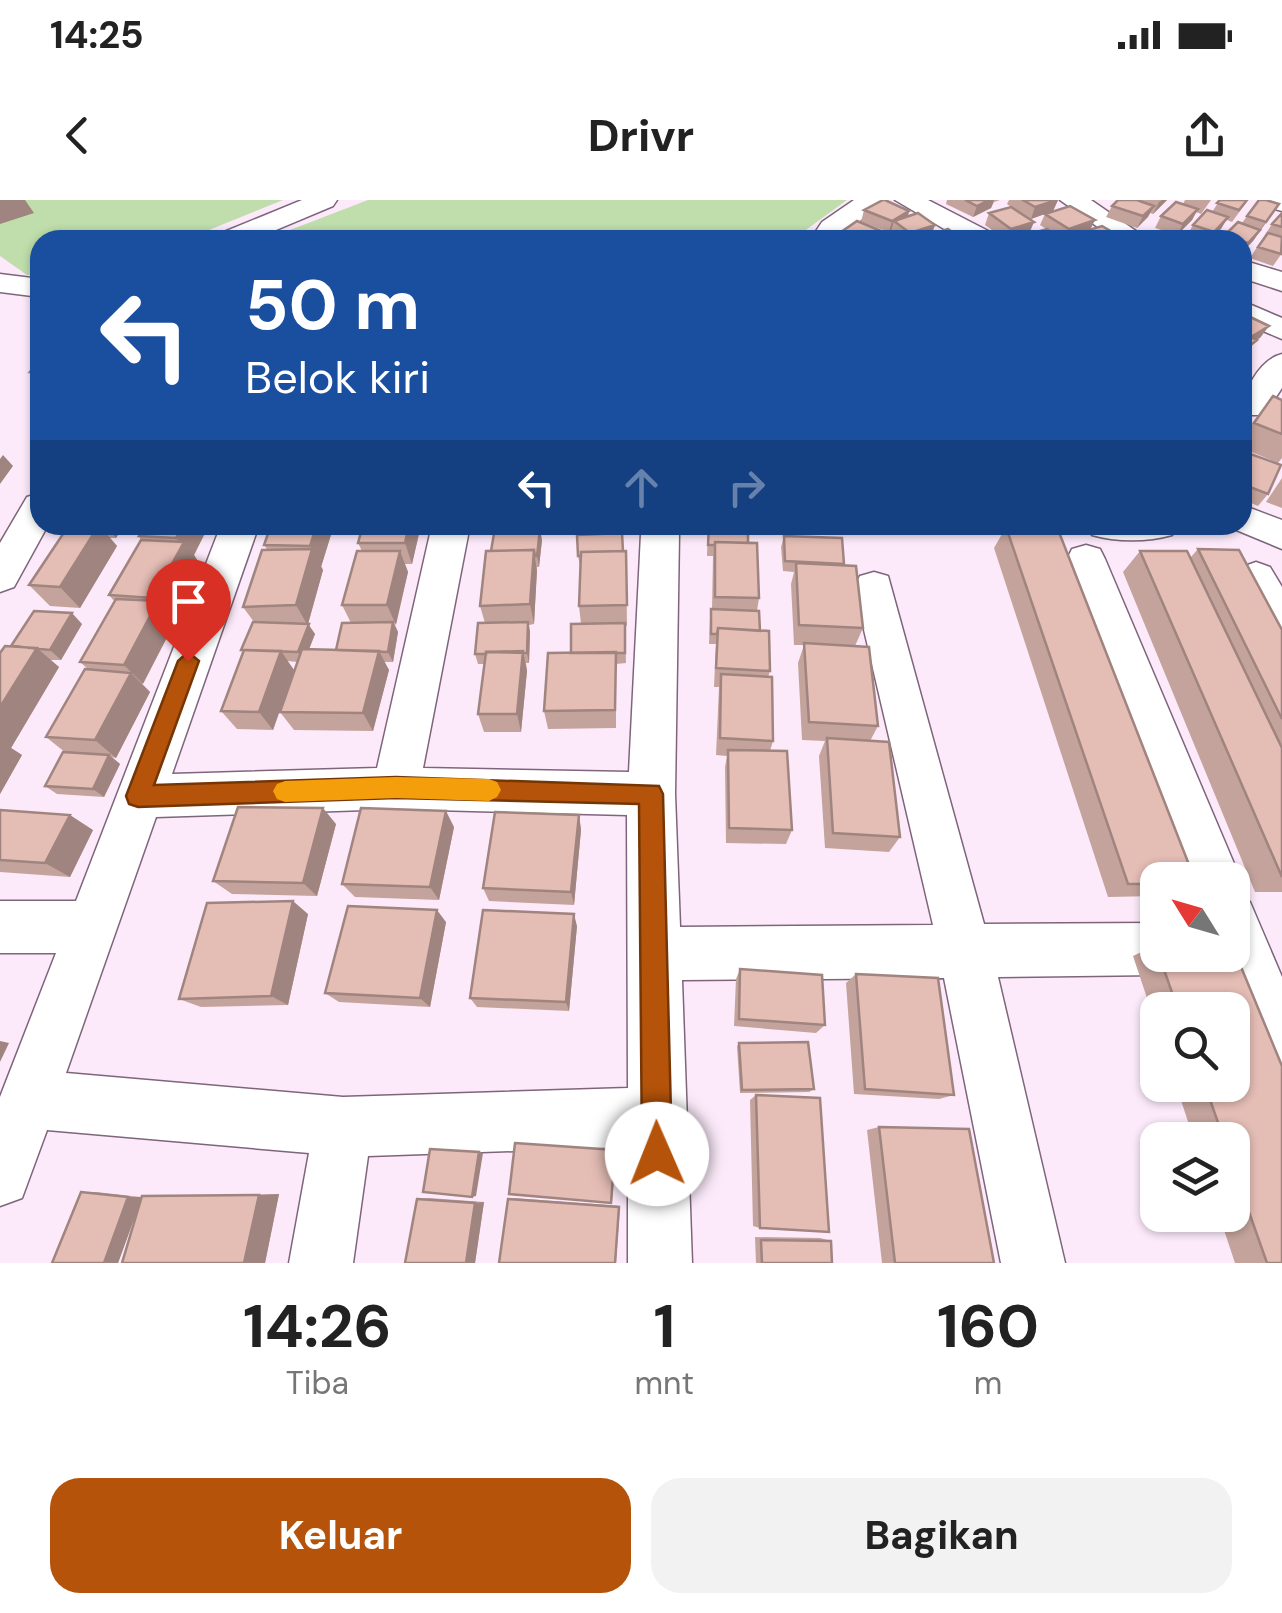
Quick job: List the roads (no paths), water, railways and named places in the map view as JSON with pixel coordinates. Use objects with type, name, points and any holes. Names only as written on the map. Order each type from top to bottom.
[{"type":"street","points":[[253,230],[324,200]]},
{"type":"street","points":[[831,230],[871,200]]},
{"type":"street","points":[[908,200],[965,230]]},
{"type":"street","points":[[1085,202],[1121,230]]},
{"type":"street","points":[[1252,272],[1282,282]]},
{"type":"street","points":[[0,283],[30,287]]},
{"type":"street","points":[[1252,315],[1282,330]]},
{"type":"street","points":[[1255,411],[1282,364]]},
{"type":"street","points":[[1252,522],[1282,536]]},
{"type":"street","points":[[0,577],[30,524]]},
{"type":"street","points":[[0,1176],[236,535]]},
{"type":"street","points":[[396,788],[450,535]]},
{"type":"street","points":[[660,535],[651,794],[660,1263]]},
{"type":"street","points":[[1122,535],[1096,542],[1210,862]]},
{"type":"street","points":[[1256,577],[1282,623]]},
{"type":"street","points":[[874,587],[965,951],[1033,1263]]},
{"type":"street","points":[[138,796],[396,788],[651,794]]},
{"type":"street","points":[[0,927],[90,927]]},
{"type":"street","points":[[1250,948],[1282,1042]]},
{"type":"street","points":[[654,954],[1140,950]]},
{"type":"street","points":[[29,1099],[343,1127],[656,1118]]},
{"type":"street","points":[[320,1263],[343,1127]]}]
